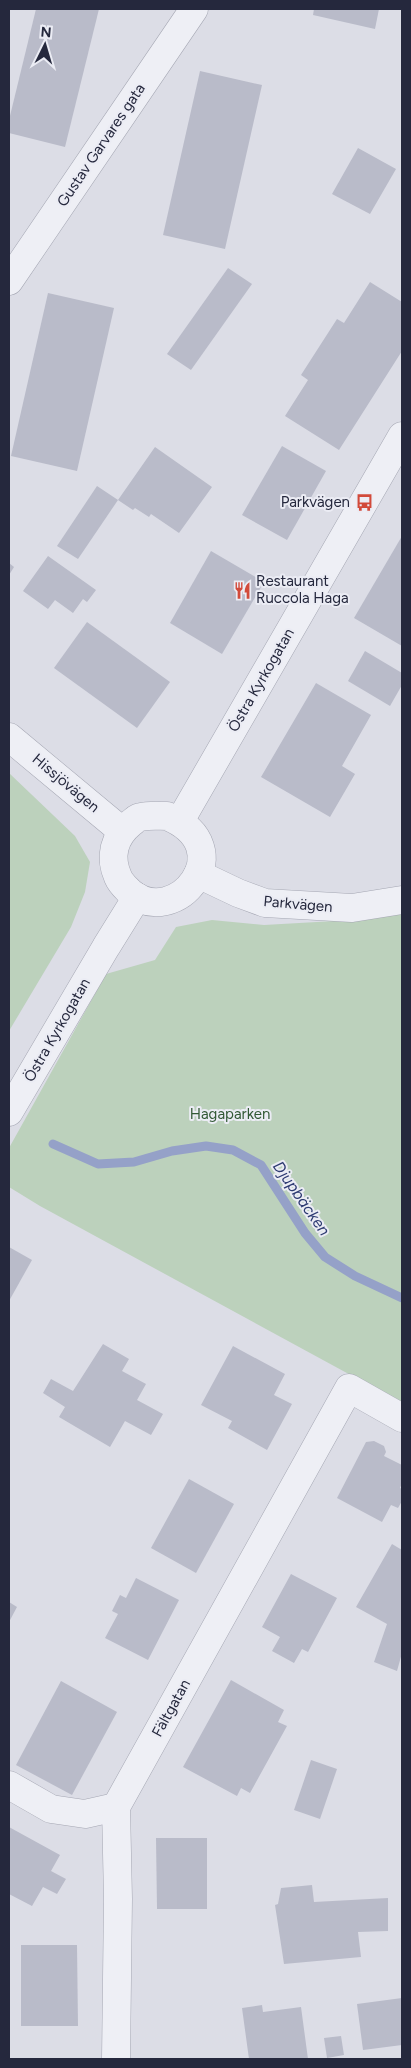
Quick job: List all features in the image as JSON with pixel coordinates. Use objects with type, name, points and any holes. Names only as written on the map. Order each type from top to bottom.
[{"type":"street","name":"Gustav Garvares gata","points":[[9,281],[194,9]]},
{"type":"street","name":"Östra Kyrkogatan","points":[[180,821],[402,436]]},
{"type":"street","name":"Hissjövägen","points":[[9,736],[122,831]]},
{"type":"street","points":[[167,816],[180,821],[195,834],[200,846],[202,862],[193,884],[185,892],[168,901],[150,902],[137,898],[120,882],[114,867],[113,851],[122,831],[139,817],[167,816]]},
{"type":"street","name":"Parkvägen","points":[[198,874],[265,904],[352,908],[402,900]]},
{"type":"street","name":"Östra Kyrkogatan","points":[[9,1112],[137,898]]},
{"type":"street","name":"Fältgatan","points":[[116,1806],[349,1388],[402,1418]]},
{"type":"street","points":[[9,1785],[51,1809],[85,1814],[116,1806],[118,1899],[116,2059]]},
{"type":"green space","points":[[9,773],[75,836],[90,862],[85,892],[71,927],[9,1031]]},
{"type":"green space","name":"Hagaparken","points":[[402,912],[402,1403],[40,1206],[9,1187],[9,1148],[106,974],[155,960],[176,927],[212,920],[264,925],[352,920]]},
{"type":"building","points":[[36,9],[99,9],[65,147],[9,133],[9,120]]},
{"type":"building","points":[[314,9],[379,9],[375,29],[313,15]]},
{"type":"building","points":[[200,71],[262,85],[225,249],[163,235]]},
{"type":"building","points":[[358,148],[396,169],[370,214],[332,194]]},
{"type":"building","points":[[228,268],[252,284],[191,370],[167,354]]},
{"type":"building","points":[[370,282],[402,302],[402,351],[339,450],[285,416],[308,380],[301,375],[337,319],[344,323]]},
{"type":"building","points":[[48,293],[114,308],[77,471],[11,456]]},
{"type":"building","points":[[282,446],[326,471],[287,540],[242,515]]},
{"type":"building","points":[[155,447],[212,487],[179,533],[151,514],[149,517],[135,508],[133,510],[118,500]]},
{"type":"building","points":[[97,486],[118,500],[78,559],[57,546]]},
{"type":"building","points":[[402,536],[402,646],[354,618]]},
{"type":"building","points":[[211,551],[264,582],[222,654],[170,623]]},
{"type":"building","points":[[48,556],[96,590],[87,602],[83,599],[73,613],[55,600],[48,609],[23,591]]},
{"type":"building","points":[[9,563],[14,567],[9,575]]},
{"type":"building","points":[[87,622],[170,682],[137,728],[54,668]]},
{"type":"building","points":[[365,651],[402,673],[402,685],[390,706],[348,681]]},
{"type":"building","points":[[316,683],[371,715],[342,766],[355,774],[330,817],[261,777]]},
{"type":"building","points":[[9,1247],[32,1260],[9,1301]]},
{"type":"building","points":[[103,1344],[129,1359],[122,1371],[146,1384],[137,1400],[163,1414],[151,1435],[125,1421],[110,1447],[59,1417],[65,1407],[43,1393],[51,1379],[73,1391]]},
{"type":"building","points":[[233,1346],[285,1374],[274,1395],[292,1404],[267,1450],[228,1428],[232,1421],[201,1405]]},
{"type":"building","points":[[374,1441],[384,1446],[386,1452],[384,1456],[402,1465],[402,1483],[400,1488],[402,1489],[402,1501],[398,1508],[391,1505],[382,1522],[337,1498],[366,1442]]},
{"type":"building","points":[[189,1479],[234,1504],[196,1573],[151,1548]]},
{"type":"building","points":[[392,1544],[402,1550],[402,1653],[397,1671],[374,1662],[387,1624],[356,1607]]},
{"type":"building","points":[[291,1574],[337,1598],[308,1652],[302,1649],[294,1663],[272,1651],[280,1637],[262,1627]]},
{"type":"building","points":[[136,1578],[179,1600],[148,1660],[105,1638],[118,1614],[112,1611],[120,1595],[126,1598]]},
{"type":"building","points":[[9,1602],[17,1607],[9,1622]]},
{"type":"building","points":[[231,1680],[284,1710],[278,1722],[287,1726],[250,1793],[241,1788],[237,1796],[183,1767]]},
{"type":"building","points":[[61,1681],[117,1712],[72,1795],[16,1765]]},
{"type":"building","points":[[311,1760],[337,1769],[320,1819],[294,1810]]},
{"type":"building","points":[[9,1827],[60,1855],[51,1871],[66,1879],[57,1894],[43,1887],[32,1906],[9,1894]]},
{"type":"building","points":[[156,1838],[207,1838],[207,1909],[157,1909]]},
{"type":"building","points":[[312,1885],[314,1902],[388,1898],[388,1931],[358,1932],[361,1957],[284,1964],[275,1905],[278,1904],[281,1888]]},
{"type":"building","points":[[21,1945],[77,1945],[78,2026],[21,2026]]},
{"type":"building","points":[[402,1998],[402,2045],[363,2050],[357,2004]]},
{"type":"building","points":[[262,2005],[263,2012],[301,2007],[308,2059],[249,2059],[242,2008]]},
{"type":"building","points":[[341,2036],[344,2055],[327,2058],[324,2038]]},
{"type":"waterway","name":"Djupbäcken","points":[[53,1144],[98,1164],[134,1162],[172,1151],[206,1146],[233,1150],[261,1165],[305,1233],[325,1257],[355,1276],[402,1298]]},
{"type":"place","name":"Parkvägen","points":[[364,502]]},
{"type":"place","name":"Restaurant Ruccola Haga","points":[[242,590]]}]
